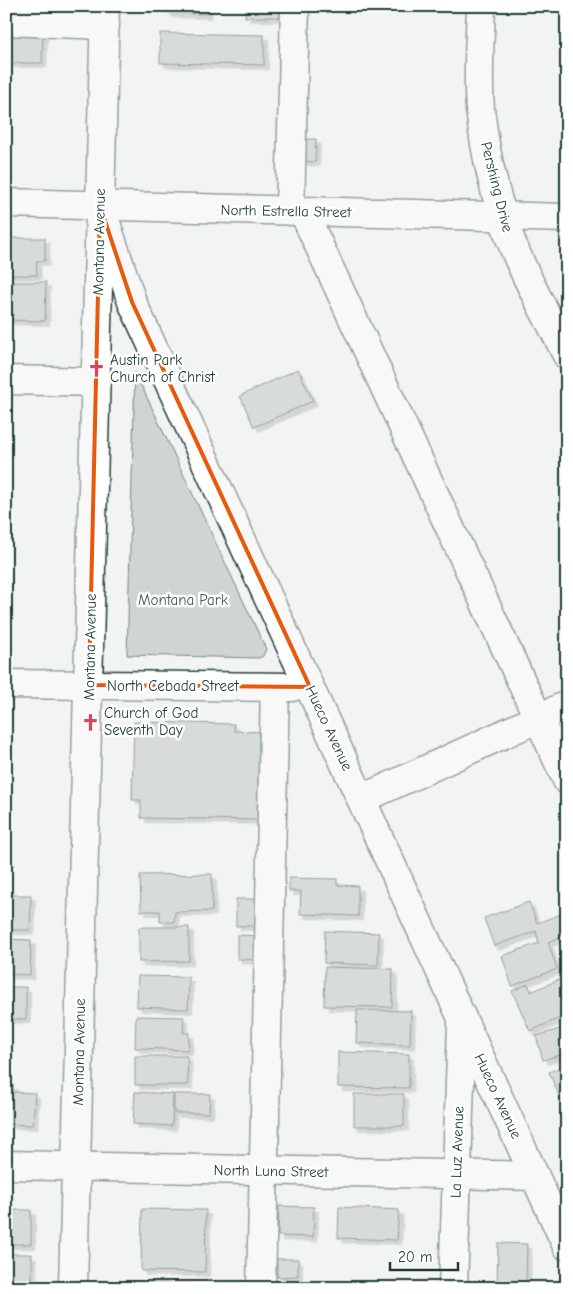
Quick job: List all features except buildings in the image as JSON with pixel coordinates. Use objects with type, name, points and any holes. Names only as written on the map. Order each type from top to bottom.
[{"type":"street","points":[[295,6],[296,211],[567,780]]},
{"type":"street","name":"Pershing Drive","points":[[481,6],[480,108],[486,154],[511,239],[531,284],[567,355]]},
{"type":"street","points":[[6,21],[105,15]]},
{"type":"street","name":"Montana Avenue","points":[[73,1288],[105,15]]},
{"type":"street","name":"North Estrella Street","points":[[6,203],[567,218]]},
{"type":"street","name":"Hueco Avenue","points":[[100,206],[132,302],[565,1239]]},
{"type":"street","points":[[6,380],[96,382]]},
{"type":"street","name":"North Cebada Street","points":[[6,684],[310,687]]},
{"type":"street","points":[[262,1288],[275,686]]},
{"type":"street","points":[[362,799],[567,705]]},
{"type":"street","name":"La Luz Avenue","points":[[453,1288],[462,1016]]},
{"type":"street","name":"North Luna Street","points":[[6,1165],[535,1176]]},
{"type":"highlighted area","points":[[100,206],[132,302],[310,687],[89,685]]},
{"type":"green space","name":"Montana Park","points":[[135,372],[266,649],[263,656],[259,658],[127,655]]},
{"type":"place","name":"Austin Park Church of Christ","points":[[96,369]]},
{"type":"place","name":"Church of God Seventh Day","points":[[90,722]]}]
